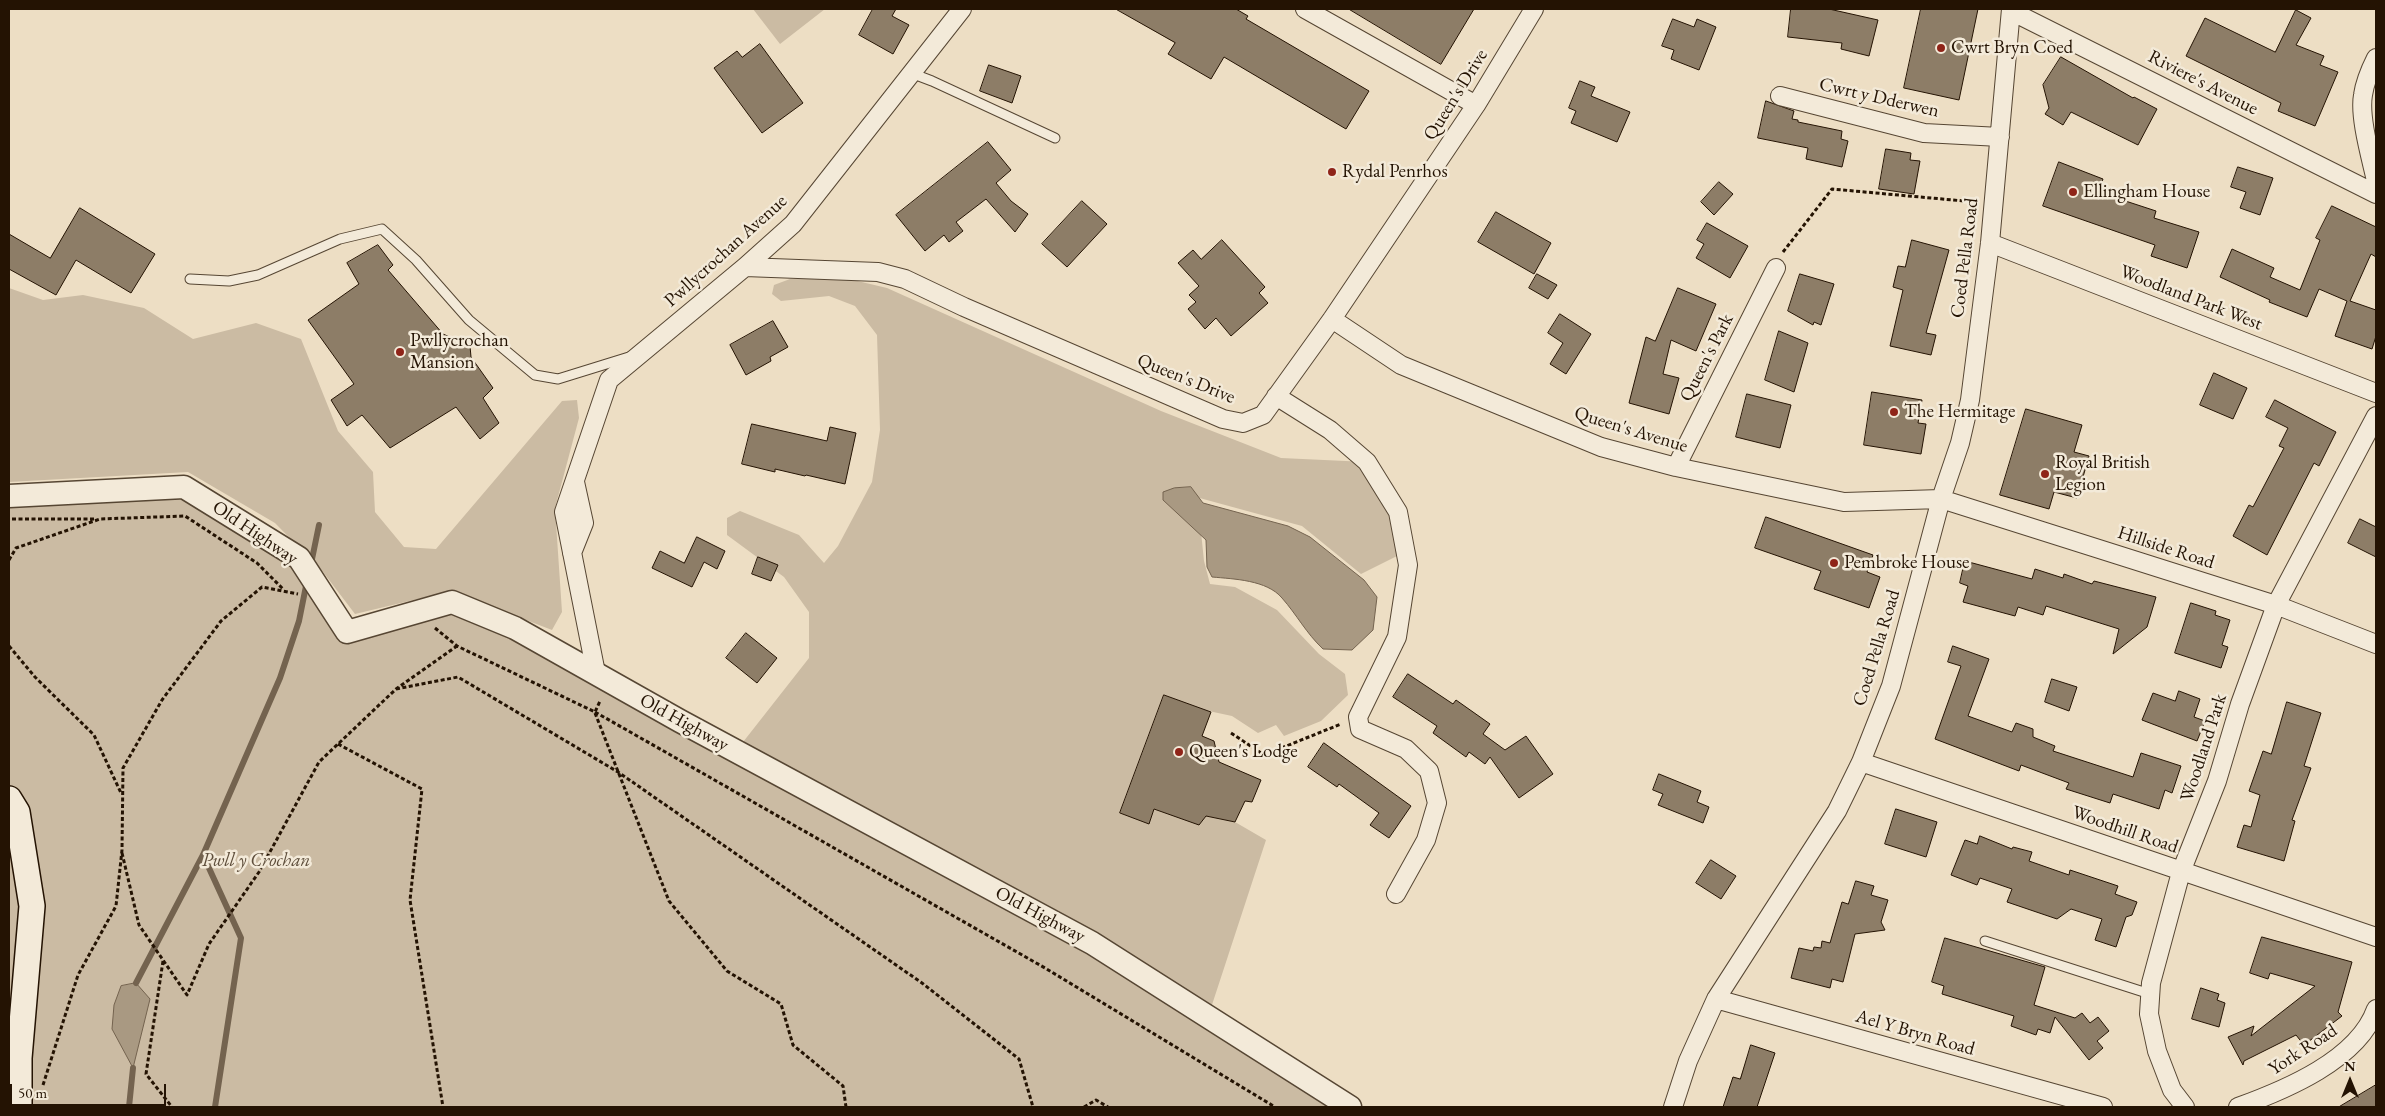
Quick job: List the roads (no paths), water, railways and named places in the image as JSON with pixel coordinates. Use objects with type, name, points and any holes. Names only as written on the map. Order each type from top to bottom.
[{"type":"main road","points":[[9,799],[17,812],[32,906],[19,1058],[19,1107]]},
{"type":"street","name":"Pwllycrochan Avenue","points":[[602,677],[572,553],[584,523],[575,482],[609,380],[793,224],[962,9]]},
{"type":"street","points":[[1305,9],[1476,105]]},
{"type":"street","name":"Queen's Drive","points":[[744,267],[878,272],[905,279],[964,307],[1223,419],[1243,423],[1263,415],[1332,319],[1476,105],[1534,9]]},
{"type":"street","name":"Coed Pella Road","points":[[1672,1107],[1688,1061],[1716,999],[1837,811],[1861,762],[1891,686],[1941,499],[1960,443],[1970,400],[1990,243],[2011,10]]},
{"type":"street","name":"Riviere's Avenue","points":[[2011,10],[2376,194]]},
{"type":"street","points":[[2376,58],[2368,75],[2362,97],[2366,135],[2376,181]]},
{"type":"street","name":"Cwrt y Dderwen","points":[[1780,96],[1924,133],[2000,137]]},
{"type":"street","name":"Woodland Park West","points":[[1990,243],[2376,393]]},
{"type":"street","name":"Queen's Park","points":[[1676,467],[1776,268]]},
{"type":"street","name":"Queen's Avenue","points":[[1332,319],[1401,366],[1601,447],[1676,467],[1844,502],[1941,499]]},
{"type":"street","points":[[1276,396],[1330,430],[1367,462],[1398,512],[1408,565],[1397,637],[1358,717],[1360,729],[1406,749],[1429,771],[1436,803],[1426,840],[1396,894]]},
{"type":"street","name":"Woodland Park","points":[[2185,1107],[2172,1090],[2157,1051],[2149,1014],[2151,983],[2181,872],[2217,781],[2240,704],[2276,606],[2376,416]]},
{"type":"street","name":"Old Highway","points":[[9,496],[184,487],[299,558],[347,632],[452,602],[514,628],[1092,943],[1350,1107]]},
{"type":"street","name":"Hillside Road","points":[[1941,499],[2276,606],[2376,644]]},
{"type":"street","name":"Woodhill Road","points":[[1861,762],[2376,937]]},
{"type":"street","name":"Ael Y Bryn Road","points":[[1716,999],[2103,1107]]},
{"type":"street","name":"York Road","points":[[2238,1107],[2278,1093],[2318,1070],[2348,1049],[2372,1022],[2376,1009]]},
{"type":"lane","points":[[911,73],[1055,138]]},
{"type":"lane","points":[[190,280],[229,281],[258,275],[340,239],[382,229],[416,260],[470,320],[535,375],[558,379],[641,353]]},
{"type":"lane","points":[[1985,940],[2150,994]]},
{"type":"waterway","points":[[311,564],[319,525]]},
{"type":"waterway","points":[[136,983],[203,855],[280,678],[299,621],[307,581]]},
{"type":"waterway","points":[[203,855],[241,938],[215,1107]]},
{"type":"waterway","points":[[129,1107],[133,1068]]},
{"type":"place","name":"Cwrt Bryn Coed","points":[[1941,48]]},
{"type":"place","name":"Rydal Penrhos","points":[[1332,172]]},
{"type":"place","name":"Ellingham House","points":[[2073,192]]},
{"type":"place","name":"Pwllycrochan Mansion","points":[[400,352]]},
{"type":"place","name":"The Hermitage","points":[[1894,412]]},
{"type":"place","name":"Royal British Legion","points":[[2045,474]]},
{"type":"place","name":"Pembroke House","points":[[1834,563]]},
{"type":"place","name":"Queen's Lodge","points":[[1179,752]]},
{"type":"park label","name":"Pwll y Crochan","points":[[256,861]]}]
